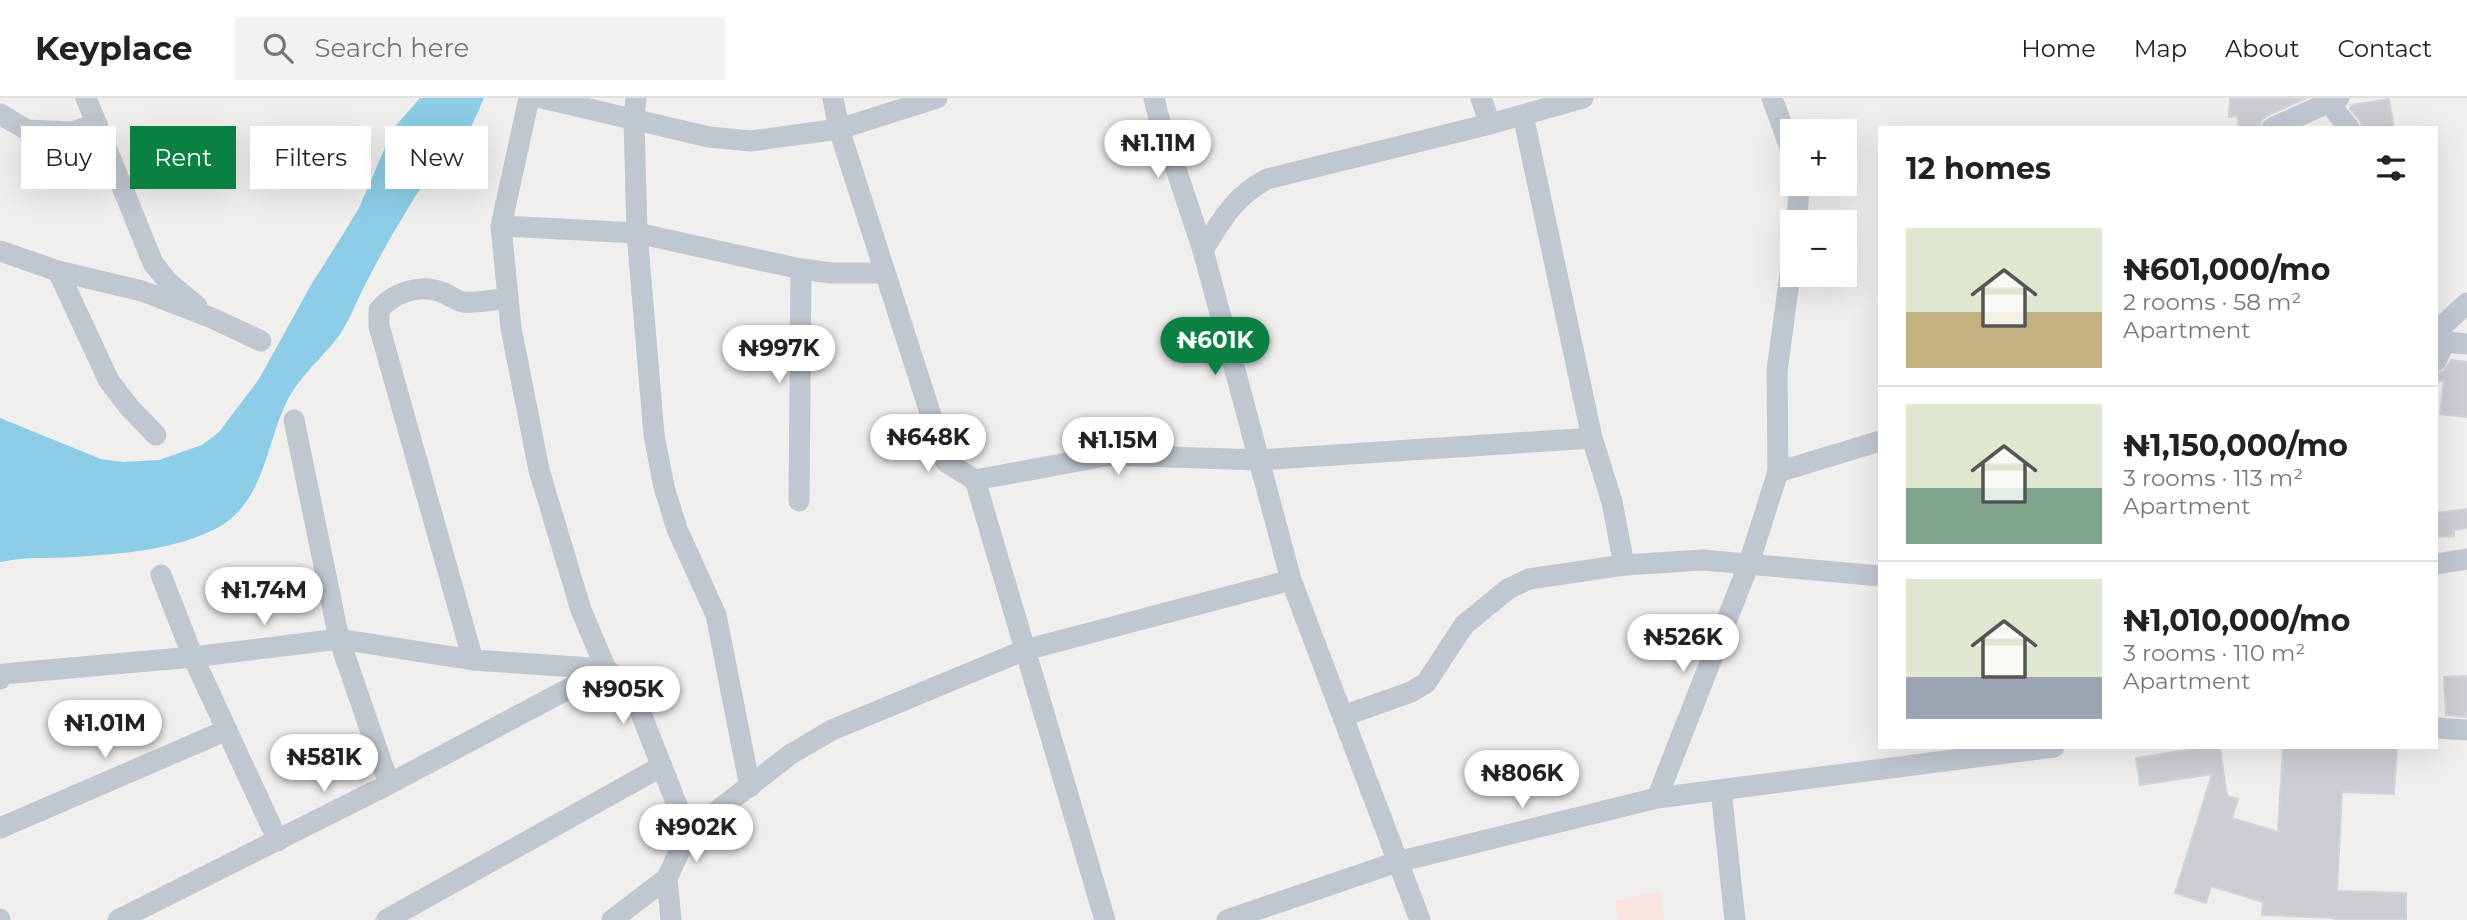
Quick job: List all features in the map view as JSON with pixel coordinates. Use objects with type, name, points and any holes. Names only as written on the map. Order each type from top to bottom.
[{"type":"street","points":[[529,98],[501,226],[511,328],[539,470],[581,610],[606,669],[626,685],[638,706],[688,833]]},
{"type":"street","points":[[542,98],[709,137],[751,141],[839,129],[937,98]]},
{"type":"street","points":[[636,98],[634,121],[637,233],[654,435],[664,487],[677,529],[716,615],[750,787]]},
{"type":"street","points":[[833,98],[839,129],[946,462],[975,480],[1105,920]]},
{"type":"street","points":[[1154,98],[1203,250],[1291,580],[1420,920]]},
{"type":"street","points":[[1481,98],[1490,124]]},
{"type":"street","points":[[1203,250],[1227,211],[1249,189],[1267,179],[1583,98]]},
{"type":"street","points":[[1772,98],[1780,120]]},
{"type":"street","points":[[2276,126],[2331,99],[2348,126]]},
{"type":"street","points":[[0,114],[27,130],[72,132],[91,106]]},
{"type":"street","points":[[91,106],[153,262],[168,282],[212,318]]},
{"type":"street","points":[[1523,115],[1592,438],[1612,502],[1624,565]]},
{"type":"street","points":[[501,226],[637,233],[801,269],[832,273],[885,273]]},
{"type":"street","points":[[0,251],[58,271],[142,291],[212,318],[261,341]]},
{"type":"street","points":[[799,501],[801,269]]},
{"type":"street","points":[[58,271],[108,381],[156,435]]},
{"type":"street","points":[[1657,798],[1748,566],[1778,472],[1777,371],[1788,287]]},
{"type":"street","points":[[473,660],[379,326],[379,310],[389,299],[414,289],[442,292],[460,301],[508,298]]},
{"type":"street","points":[[2467,303],[2439,338],[2467,344]]},
{"type":"street","points":[[294,420],[339,639],[389,784]]},
{"type":"street","points":[[975,480],[1111,455],[1259,460],[1592,438]]},
{"type":"street","points":[[1778,472],[1878,442]]},
{"type":"street","points":[[2438,564],[2467,559]]},
{"type":"street","points":[[1343,716],[1411,692],[1426,683],[1464,625],[1508,589],[1529,579],[1624,565],[1703,560],[1878,576]]},
{"type":"street","points":[[161,575],[193,657],[278,841]]},
{"type":"street","points":[[612,920],[667,878],[688,833],[790,754],[832,730],[1025,650],[1291,580]]},
{"type":"street","points":[[0,679],[3,674],[193,657],[339,639],[473,660],[606,669]]},
{"type":"street","points":[[118,920],[389,784],[606,669]]},
{"type":"street","points":[[2438,729],[2467,730]]},
{"type":"street","points":[[0,828],[227,730]]},
{"type":"street","points":[[1227,920],[1397,862],[1657,798],[2039,749]]},
{"type":"street","points":[[386,920],[662,766]]},
{"type":"street","points":[[1721,790],[1735,920]]},
{"type":"street","points":[[667,878],[671,920]]},
{"type":"shaded area","points":[[1660,891],[1664,920],[1618,920],[1615,901]]},
{"type":"water","points":[[420,98],[484,98],[471,126],[396,126]]},
{"type":"water","points":[[385,148],[385,189],[421,189],[377,263],[342,331],[288,399],[255,486],[234,516],[203,535],[148,550],[0,562],[0,418],[101,459],[123,462],[159,460],[202,445],[219,432],[259,379],[311,285],[359,208],[367,189],[371,189],[371,180]]},
{"type":"building","points":[[2230,98],[2307,98],[2266,116],[2260,126],[2238,126],[2238,116],[2229,117]]},
{"type":"building","points":[[2389,99],[2394,126],[2362,126],[2350,105]]},
{"type":"building","points":[[2451,360],[2467,362],[2467,417],[2440,414],[2444,381],[2438,381],[2438,373],[2444,371]]},
{"type":"building","points":[[2467,509],[2467,528],[2454,530],[2454,536],[2438,537],[2438,513]]},
{"type":"building","points":[[2467,676],[2467,717],[2446,715],[2444,677]]},
{"type":"building","points":[[2195,749],[2220,749],[2227,796],[2238,799],[2232,818],[2278,832],[2283,749],[2397,749],[2394,794],[2342,792],[2337,891],[2406,893],[2406,920],[2334,920],[2262,915],[2263,902],[2211,886],[2206,903],[2175,893],[2212,774],[2140,785],[2136,758]]}]
